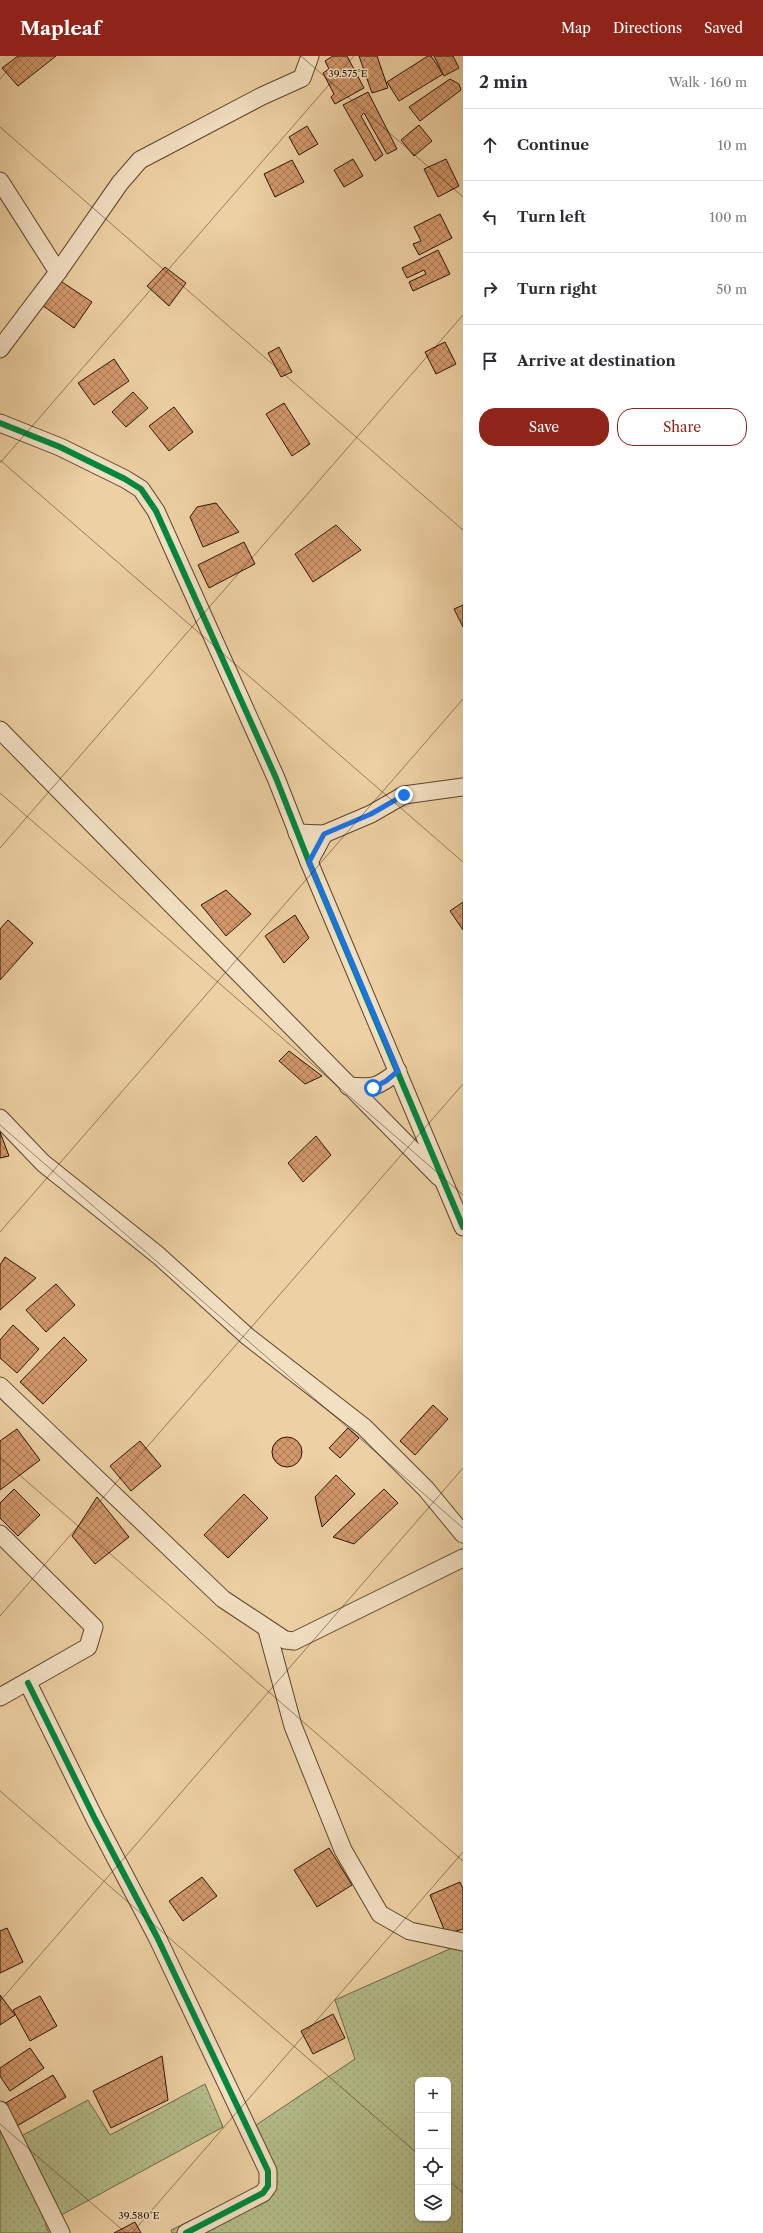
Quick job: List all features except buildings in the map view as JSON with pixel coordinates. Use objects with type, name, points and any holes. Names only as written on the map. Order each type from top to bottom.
[{"type":"street","points":[[0,350],[58,272],[120,183],[140,160],[262,96],[302,78],[310,56]]},
{"type":"street","points":[[0,181],[58,272]]},
{"type":"street","points":[[0,423],[60,447],[125,478],[141,489],[156,511],[273,771],[309,862],[463,1226]]},
{"type":"street","points":[[0,730],[348,1086],[445,1183]]},
{"type":"street","points":[[297,833],[324,834],[371,814],[404,795],[463,787]]},
{"type":"street","points":[[309,862],[324,834]]},
{"type":"street","points":[[348,1086],[373,1088],[386,1081],[398,1071]]},
{"type":"street","points":[[0,1118],[43,1163],[159,1256],[247,1336],[364,1427],[426,1489],[463,1534]]},
{"type":"street","points":[[0,1386],[223,1600],[267,1630],[285,1640],[294,1641],[463,1558]]},
{"type":"street","points":[[0,1534],[94,1627],[88,1647],[0,1698]]},
{"type":"street","points":[[267,1630],[293,1726],[344,1850],[380,1914],[410,1931],[463,1942]]},
{"type":"street","points":[[28,1683],[95,1819],[158,1937],[268,2171],[268,2186],[263,2193],[186,2233]]},
{"type":"street","points":[[0,2110],[61,2233]]},
{"type":"green space","points":[[463,1943],[463,2233],[172,2233],[171,2230],[268,2184],[241,2135],[355,2059],[335,2000]]},
{"type":"green space","points":[[205,2084],[223,2127],[45,2224],[49,2233],[0,2233],[0,2116],[12,2141],[88,2100],[110,2135]]},
{"type":"cycle path","points":[[0,423],[60,447],[125,479],[141,489],[156,511],[276,778],[309,862],[463,1227]]},
{"type":"cycle path","points":[[28,1683],[95,1819],[157,1937],[268,2171],[268,2186],[263,2193],[186,2233]]},
{"type":"route","points":[[373,1088],[386,1081],[398,1071],[309,862],[324,834],[371,814],[404,795]]}]
